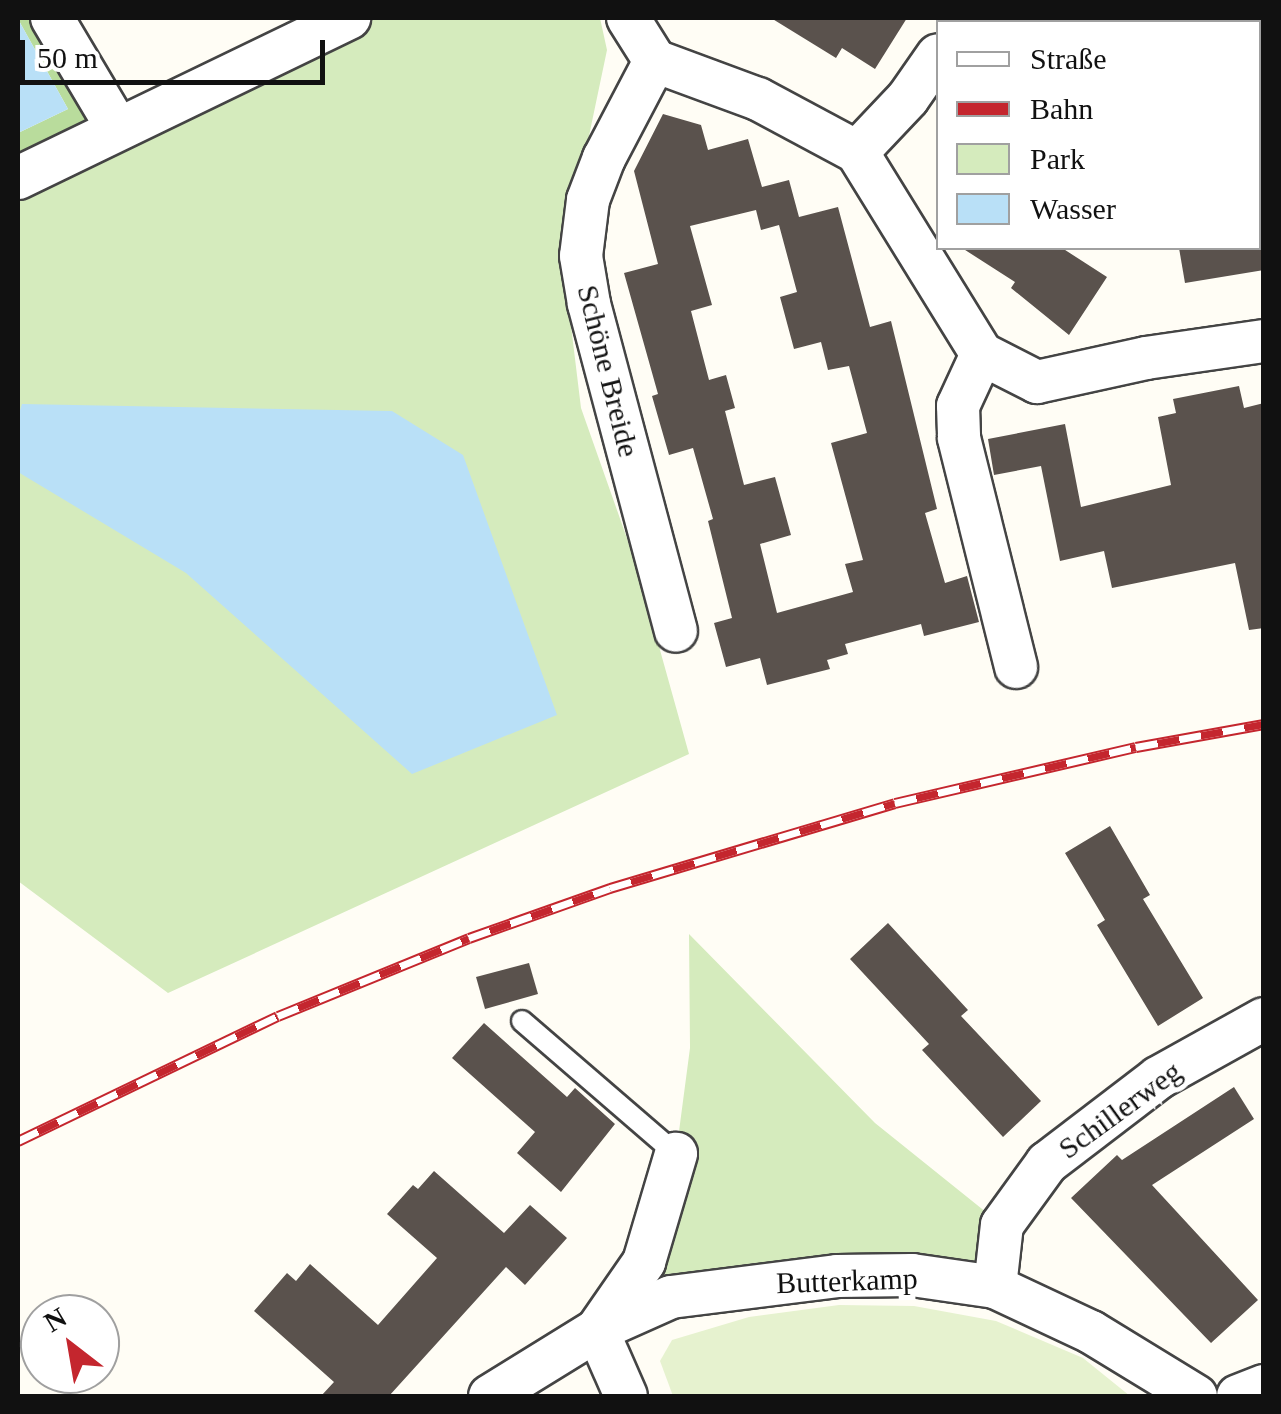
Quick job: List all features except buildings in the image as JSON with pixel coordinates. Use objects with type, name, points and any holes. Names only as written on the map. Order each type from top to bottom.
[{"type":"street","points":[[52,18],[118,129]]},
{"type":"street","points":[[18,178],[349,18]]},
{"type":"street","points":[[628,18],[655,61],[758,98],[857,152],[982,354],[1036,382],[1146,358],[1264,342]]},
{"type":"street","points":[[857,152],[908,98],[936,57]]},
{"type":"street","name":"Schöne Breide","points":[[655,61],[604,158],[588,200],[581,256],[589,304],[676,631]]},
{"type":"street","points":[[982,354],[958,406],[959,438],[1016,668]]},
{"type":"street","name":"Schillerweg","points":[[995,1287],[1002,1225],[1046,1163],[1158,1078],[1264,1019]]},
{"type":"street","name":"Butterkamp","points":[[597,1330],[644,1262],[676,1154]]},
{"type":"street","name":"Butterkamp","points":[[490,1396],[597,1330],[670,1297],[836,1276],[912,1274],[995,1287],[1091,1332],[1196,1396]]},
{"type":"street","points":[[597,1330],[626,1396]]},
{"type":"street","points":[[1238,1396],[1264,1386]]},
{"type":"lane","points":[[522,1021],[676,1154]]},
{"type":"green space","points":[[52,18],[118,129],[18,178],[18,133],[68,109],[18,19]]},
{"type":"green space","points":[[349,18],[600,18],[607,50],[563,260],[581,408],[636,564],[689,754],[168,993],[18,881],[18,178]]},
{"type":"green space","points":[[689,934],[875,1123],[1002,1225],[995,1287],[671,1297],[644,1262],[676,1154],[690,1048]]},
{"type":"green space","points":[[839,1305],[914,1306],[996,1321],[1083,1358],[1130,1396],[673,1396],[660,1361],[672,1340],[749,1317]]},
{"type":"water","points":[[18,19],[68,109],[18,133]]},
{"type":"water","points":[[22,404],[392,411],[463,455],[557,715],[412,774],[186,573],[18,472],[18,416]]},
{"type":"railway","points":[[18,1141],[278,1016],[469,938],[610,888],[895,803],[1136,747],[1264,724]]}]
